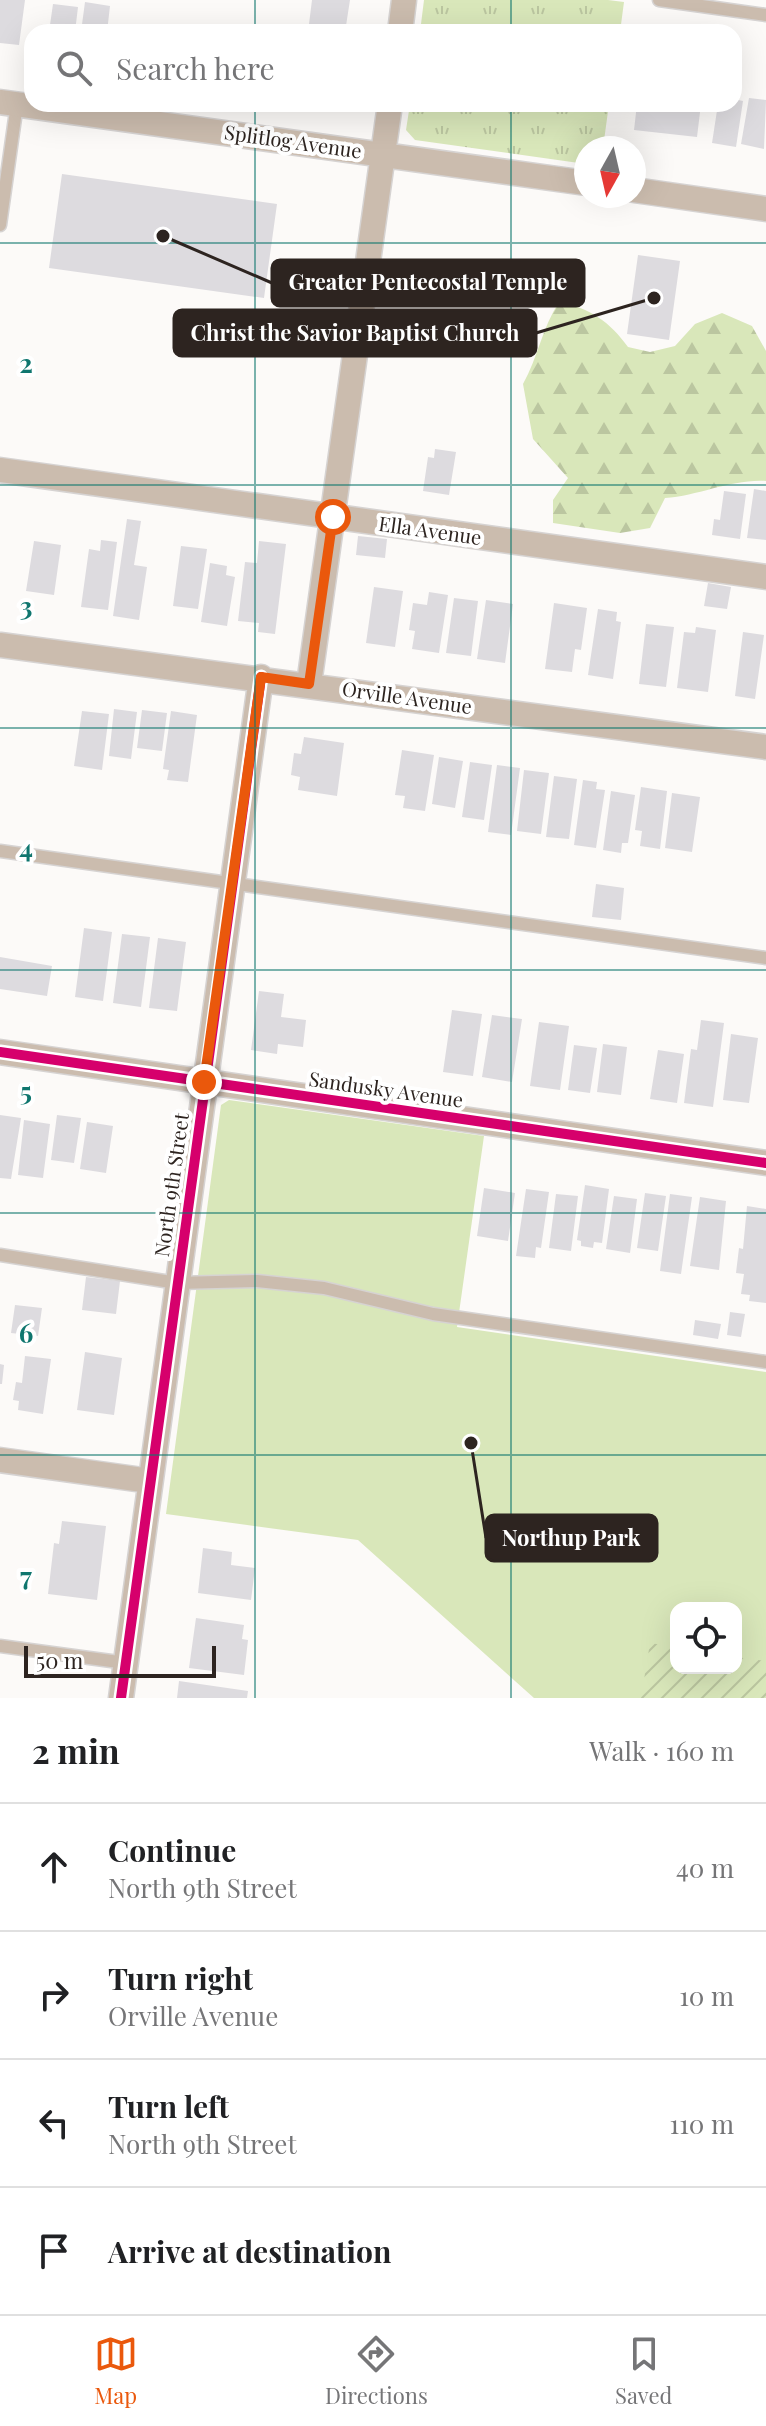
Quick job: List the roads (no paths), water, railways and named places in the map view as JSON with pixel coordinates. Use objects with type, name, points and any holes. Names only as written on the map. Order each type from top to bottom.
[{"type":"street","points":[[401,24],[404,0]]},
{"type":"street","name":"Splitlog Avenue","points":[[73,112],[574,181]]},
{"type":"street","points":[[309,684],[389,112]]},
{"type":"street","points":[[646,192],[766,209]]},
{"type":"street","name":"Ella Avenue","points":[[0,470],[766,577]]},
{"type":"street","name":"Orville Avenue","points":[[0,645],[261,677],[766,747]]},
{"type":"street","name":"North 9th Street","points":[[121,1698],[230,883],[261,677]]},
{"type":"street","name":"Sandusky Avenue","points":[[0,1052],[766,1163]]},
{"type":"street","points":[[0,1460],[150,1481]]},
{"type":"lane","points":[[659,0],[766,15]]},
{"type":"lane","points":[[0,225],[8,103]]},
{"type":"lane","points":[[0,851],[766,958]]},
{"type":"lane","points":[[0,1255],[177,1283],[257,1281],[324,1288],[433,1314],[766,1362]]},
{"type":"lane","points":[[0,1646],[126,1663]]},
{"type":"place","name":"Greater Pentecostal Temple","points":[[163,236]]},
{"type":"place","name":"Christ the Savior Baptist Church","points":[[654,298]]},
{"type":"place","name":"Northup Park","points":[[471,1443]]}]
